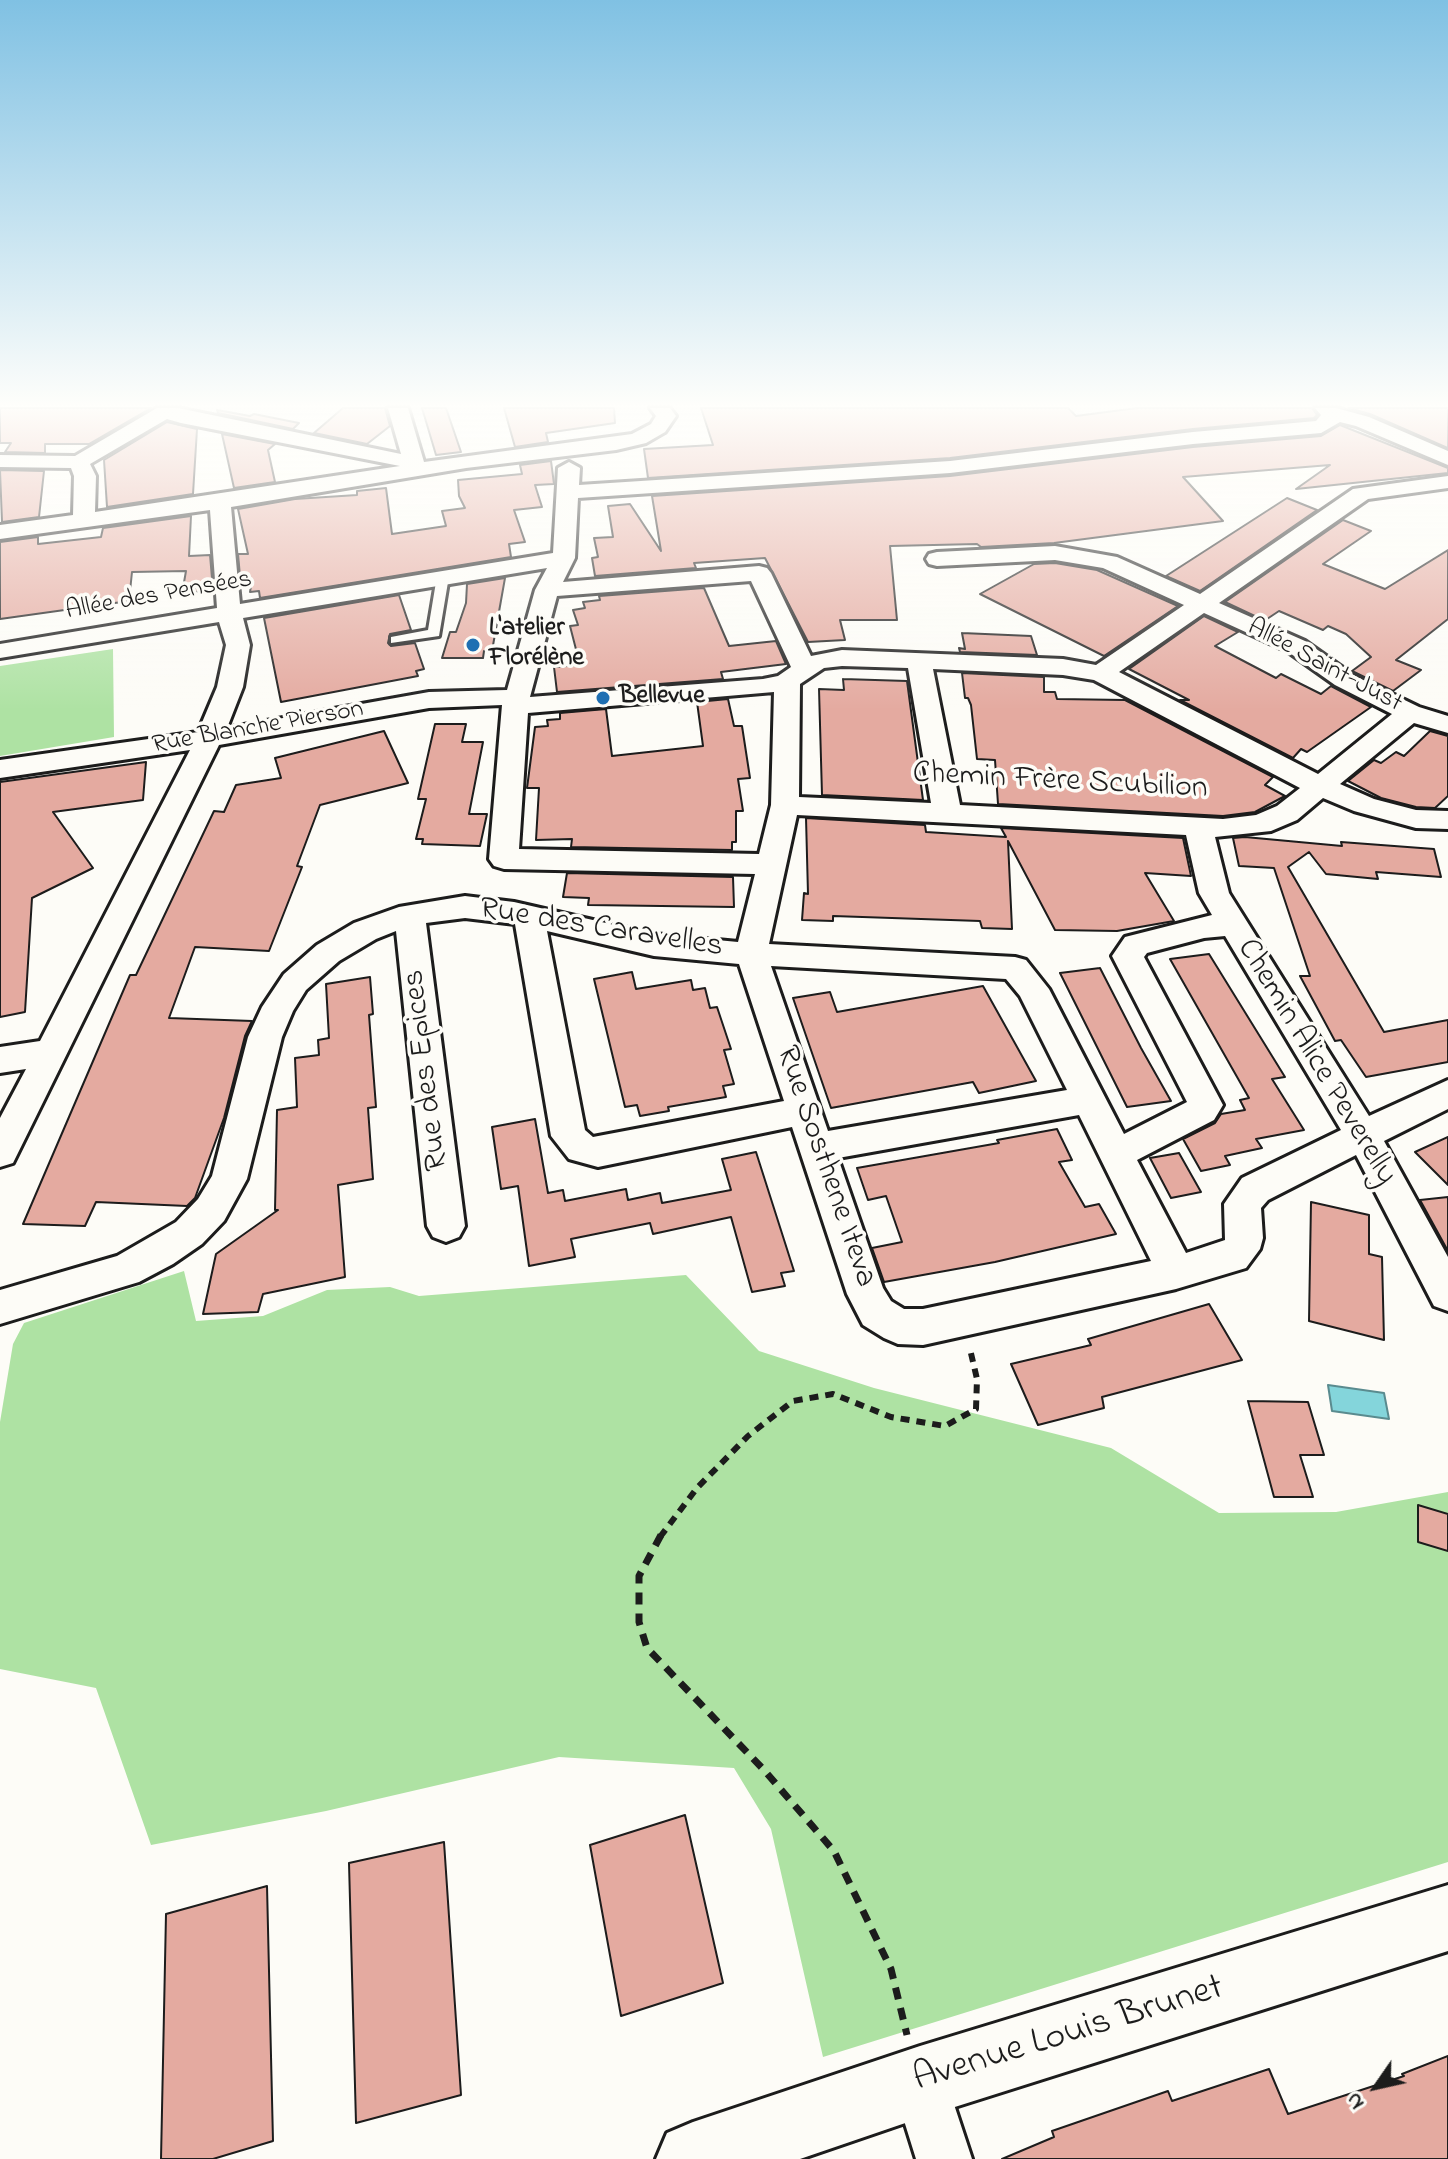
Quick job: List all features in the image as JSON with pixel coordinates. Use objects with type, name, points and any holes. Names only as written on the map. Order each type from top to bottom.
[{"type":"street","points":[[84,509],[84,521]]},
{"type":"street","points":[[0,532],[172,509]]},
{"type":"street","points":[[0,1153],[209,739],[230,687],[238,645],[229,613],[221,509]]},
{"type":"street","points":[[568,509],[564,558],[547,590],[516,702],[504,859],[770,864]]},
{"type":"street","points":[[1101,673],[1340,509]]},
{"type":"street","name":"Allée Saint-Just","points":[[937,559],[1055,553],[1089,556],[1109,562],[1296,646],[1344,680],[1410,713],[1448,725]]},
{"type":"street","name":"Allée des Pensées","points":[[0,651],[564,558]]},
{"type":"street","points":[[547,590],[759,573],[796,675],[785,805],[751,954]]},
{"type":"street","name":"Rue Blanche Pierson","points":[[0,769],[209,739],[429,700],[483,694],[516,702],[763,687],[796,675],[817,662],[842,658],[1063,667],[1101,673],[1319,786],[1391,813],[1416,819],[1448,820]]},
{"type":"street","points":[[919,662],[947,812]]},
{"type":"street","name":"Chemin Frère Scubilion","points":[[785,805],[1198,826],[1261,824],[1287,813],[1410,713]]},
{"type":"street","name":"Chemin Alice Peverelly","points":[[1198,826],[1214,893],[1362,1134],[1448,1294]]},
{"type":"street","name":"Rue des Caravelles","points":[[0,1307],[126,1270],[160,1253],[189,1233],[211,1210],[229,1179],[265,1037],[278,1007],[295,982],[328,953],[365,931],[410,915],[465,907],[529,917],[654,945],[751,954],[1015,968],[1033,989],[1176,1272]]},
{"type":"street","name":"Rue des Epices","points":[[410,915],[446,1226]]},
{"type":"street","points":[[529,917],[569,1136],[582,1149],[598,1153],[804,1111]]},
{"type":"street","points":[[1118,1153],[1202,1110],[1206,1105],[1128,956],[1136,945],[1204,927],[1232,924]]},
{"type":"street","name":"Rue Sosthene Iteva","points":[[751,954],[866,1294],[877,1313],[898,1326],[923,1327],[1176,1272],[1233,1256],[1241,1249],[1244,1238],[1240,1214],[1248,1196],[1362,1134],[1448,1093]]},
{"type":"street","points":[[0,1060],[51,1052]]},
{"type":"street","points":[[816,1147],[1091,1099]]},
{"type":"street","name":"Avenue Louis Brunet","points":[[693,2159],[920,2082],[1448,1918]]},
{"type":"street","points":[[920,2082],[944,2159]]},
{"type":"lane","points":[[396,640],[434,633],[443,576]]},
{"type":"path","points":[[920,2082],[891,1969],[834,1851],[764,1770],[647,1648],[639,1622],[639,1576],[661,1535],[697,1488],[748,1436],[793,1401],[833,1394],[891,1417],[945,1426],[976,1409],[977,1379],[963,1317]]},
{"type":"green space","points":[[113,649],[114,737],[0,756],[0,666]]},
{"type":"green space","points":[[184,1271],[196,1321],[263,1316],[327,1290],[390,1287],[419,1296],[686,1275],[759,1351],[874,1388],[1111,1448],[1219,1513],[1336,1512],[1448,1492],[1448,1862],[823,2057],[771,1829],[734,1768],[559,1757],[326,1811],[151,1845],[96,1688],[0,1669],[0,1422],[13,1344],[24,1323]]},
{"type":"water","points":[[1328,1385],[1384,1393],[1389,1419],[1332,1411]]},
{"type":"building","points":[[1,509],[40,509],[39,517],[2,522]]},
{"type":"building","points":[[238,509],[389,509],[392,534],[446,526],[442,511],[526,509],[514,510],[525,542],[509,544],[511,557],[260,598],[259,591],[250,592],[251,586],[241,587],[238,554],[248,554]]},
{"type":"building","points":[[608,509],[633,509],[661,551],[654,509],[1212,509],[1223,521],[1054,543],[981,547],[977,544],[890,546],[897,620],[840,620],[845,640],[808,642],[765,558],[694,563],[696,568],[595,576],[592,558],[598,557],[594,538],[613,537]]},
{"type":"building","points":[[1270,509],[1317,510],[1200,591],[1166,576]]},
{"type":"building","points":[[191,516],[189,556],[210,555],[213,590],[194,592],[195,587],[183,588],[186,571],[132,572],[129,601],[0,619],[0,542],[38,537],[38,544],[101,537],[103,528]]},
{"type":"building","points":[[1343,520],[1371,531],[1323,564],[1385,589],[1448,550],[1448,619],[1396,660],[1421,670],[1393,691],[1352,671],[1371,657],[1346,634],[1328,626],[1323,630],[1279,611],[1267,619],[1259,618],[1225,602]]},
{"type":"building","points":[[1055,563],[1097,570],[1178,606],[1104,656],[980,594],[1034,564]]},
{"type":"building","points":[[505,578],[492,651],[484,651],[483,658],[442,658],[450,632],[456,632],[466,603],[467,584]]},
{"type":"building","points":[[704,588],[729,646],[776,641],[786,664],[721,672],[723,679],[557,692],[554,667],[580,665],[570,626],[578,625],[573,610],[585,608],[583,602],[600,600],[599,596]]},
{"type":"building","points":[[399,595],[411,630],[390,634],[388,643],[391,646],[415,643],[424,669],[416,671],[418,676],[281,702],[264,618]]},
{"type":"building","points":[[1204,616],[1238,632],[1215,646],[1276,678],[1281,674],[1321,694],[1331,686],[1371,707],[1307,752],[1301,749],[1293,758],[1180,700],[1189,700],[1129,669]]},
{"type":"building","points":[[962,633],[1031,636],[1037,655],[960,652],[959,648],[965,649]]},
{"type":"building","points":[[962,673],[1044,677],[1044,692],[1055,692],[1057,699],[1125,700],[1273,777],[1265,785],[1285,796],[1255,812],[1223,816],[998,804],[995,760],[977,759],[971,705],[965,698]]},
{"type":"building","points":[[843,679],[907,681],[923,800],[822,795],[819,689],[844,690]]},
{"type":"building","points":[[728,699],[734,726],[742,726],[750,778],[738,779],[743,811],[736,811],[736,842],[732,842],[732,850],[571,847],[572,839],[536,840],[539,788],[527,788],[535,727],[548,726],[547,720],[560,719],[560,713],[606,709],[612,756],[703,746],[697,702]]},
{"type":"building","points":[[435,724],[466,724],[462,742],[483,742],[469,814],[487,814],[480,846],[422,844],[423,839],[416,839],[426,799],[418,799]]},
{"type":"building","points":[[384,731],[408,783],[320,805],[297,866],[302,867],[269,951],[195,947],[169,1018],[252,1021],[245,1036],[224,1118],[195,1198],[187,1206],[96,1202],[85,1226],[23,1224],[130,975],[136,975],[214,811],[224,812],[236,785],[281,778],[275,758]]},
{"type":"building","points":[[1430,731],[1448,736],[1448,796],[1435,808],[1416,807],[1381,798],[1348,781],[1374,760],[1381,763],[1396,752],[1404,756]]},
{"type":"building","points":[[146,762],[143,800],[53,812],[93,868],[32,898],[25,1012],[0,1017],[0,782]]},
{"type":"building","points":[[806,818],[925,825],[926,832],[1006,837],[1001,828],[1183,838],[1191,876],[1145,873],[1174,921],[1117,931],[1055,930],[1008,841],[1012,929],[982,928],[980,921],[833,916],[833,921],[802,920],[804,893],[808,894]]},
{"type":"building","points":[[1233,838],[1342,846],[1341,842],[1434,849],[1441,877],[1376,872],[1378,879],[1326,874],[1309,852],[1288,867],[1384,1032],[1448,1020],[1448,1062],[1366,1077],[1341,1040],[1335,1041],[1300,976],[1310,976],[1274,868],[1239,866]]},
{"type":"building","points":[[567,873],[733,877],[734,907],[588,905],[589,898],[563,897]]},
{"type":"building","points":[[1209,954],[1285,1077],[1272,1079],[1304,1130],[1256,1139],[1262,1148],[1225,1156],[1230,1165],[1201,1171],[1183,1139],[1215,1123],[1221,1114],[1245,1110],[1240,1100],[1249,1098],[1170,959]]},
{"type":"building","points":[[1100,968],[1171,1101],[1127,1107],[1060,973]]},
{"type":"building","points":[[632,972],[636,989],[691,980],[693,990],[705,988],[710,1008],[717,1007],[731,1049],[724,1050],[734,1084],[723,1086],[726,1097],[668,1107],[669,1111],[640,1116],[637,1105],[625,1107],[594,979]]},
{"type":"building","points":[[370,977],[373,1014],[369,1015],[376,1107],[368,1108],[373,1179],[338,1185],[345,1277],[263,1294],[258,1312],[203,1314],[216,1254],[278,1210],[275,1210],[277,1110],[297,1107],[295,1058],[319,1055],[318,1040],[329,1038],[326,984]]},
{"type":"building","points":[[983,986],[1036,1081],[979,1093],[973,1082],[831,1108],[793,998],[830,992],[837,1012]]},
{"type":"building","points":[[535,1119],[548,1193],[563,1190],[565,1201],[626,1189],[628,1200],[660,1193],[662,1203],[731,1190],[722,1159],[756,1152],[794,1271],[781,1273],[785,1286],[752,1292],[731,1217],[653,1234],[650,1223],[571,1239],[575,1257],[529,1266],[518,1186],[501,1189],[492,1127]]},
{"type":"building","points":[[1057,1129],[1072,1160],[1059,1162],[1085,1207],[1099,1204],[1116,1234],[995,1262],[884,1282],[872,1248],[902,1242],[886,1196],[868,1200],[857,1168],[999,1143],[997,1140]]},
{"type":"building","points":[[1448,1137],[1448,1185],[1415,1152]]},
{"type":"building","points":[[1179,1153],[1201,1192],[1171,1198],[1150,1158]]},
{"type":"building","points":[[1448,1197],[1448,1251],[1420,1200]]},
{"type":"building","points":[[1311,1202],[1369,1215],[1369,1254],[1382,1257],[1384,1340],[1309,1321]]},
{"type":"building","points":[[1209,1304],[1242,1360],[1102,1397],[1104,1408],[1038,1425],[1011,1364],[1091,1345],[1088,1339]]},
{"type":"building","points":[[1248,1401],[1308,1402],[1324,1455],[1300,1455],[1313,1497],[1274,1497]]},
{"type":"building","points":[[1418,1505],[1448,1514],[1448,1551],[1418,1542]]},
{"type":"building","points":[[685,1815],[723,1983],[621,2016],[590,1845]]},
{"type":"building","points":[[444,1842],[461,2095],[356,2123],[349,1863]]},
{"type":"building","points":[[267,1886],[273,2141],[213,2159],[161,2159],[166,1914]]},
{"type":"building","points":[[1448,2056],[1448,2159],[1002,2159],[1054,2137],[1052,2131],[1168,2091],[1172,2101],[1269,2069],[1288,2114],[1404,2076],[1402,2074]]},
{"type":"place","name":"L'atelier Florélène","points":[[473,645]]},
{"type":"place","name":"Bellevue","points":[[603,698]]}]
